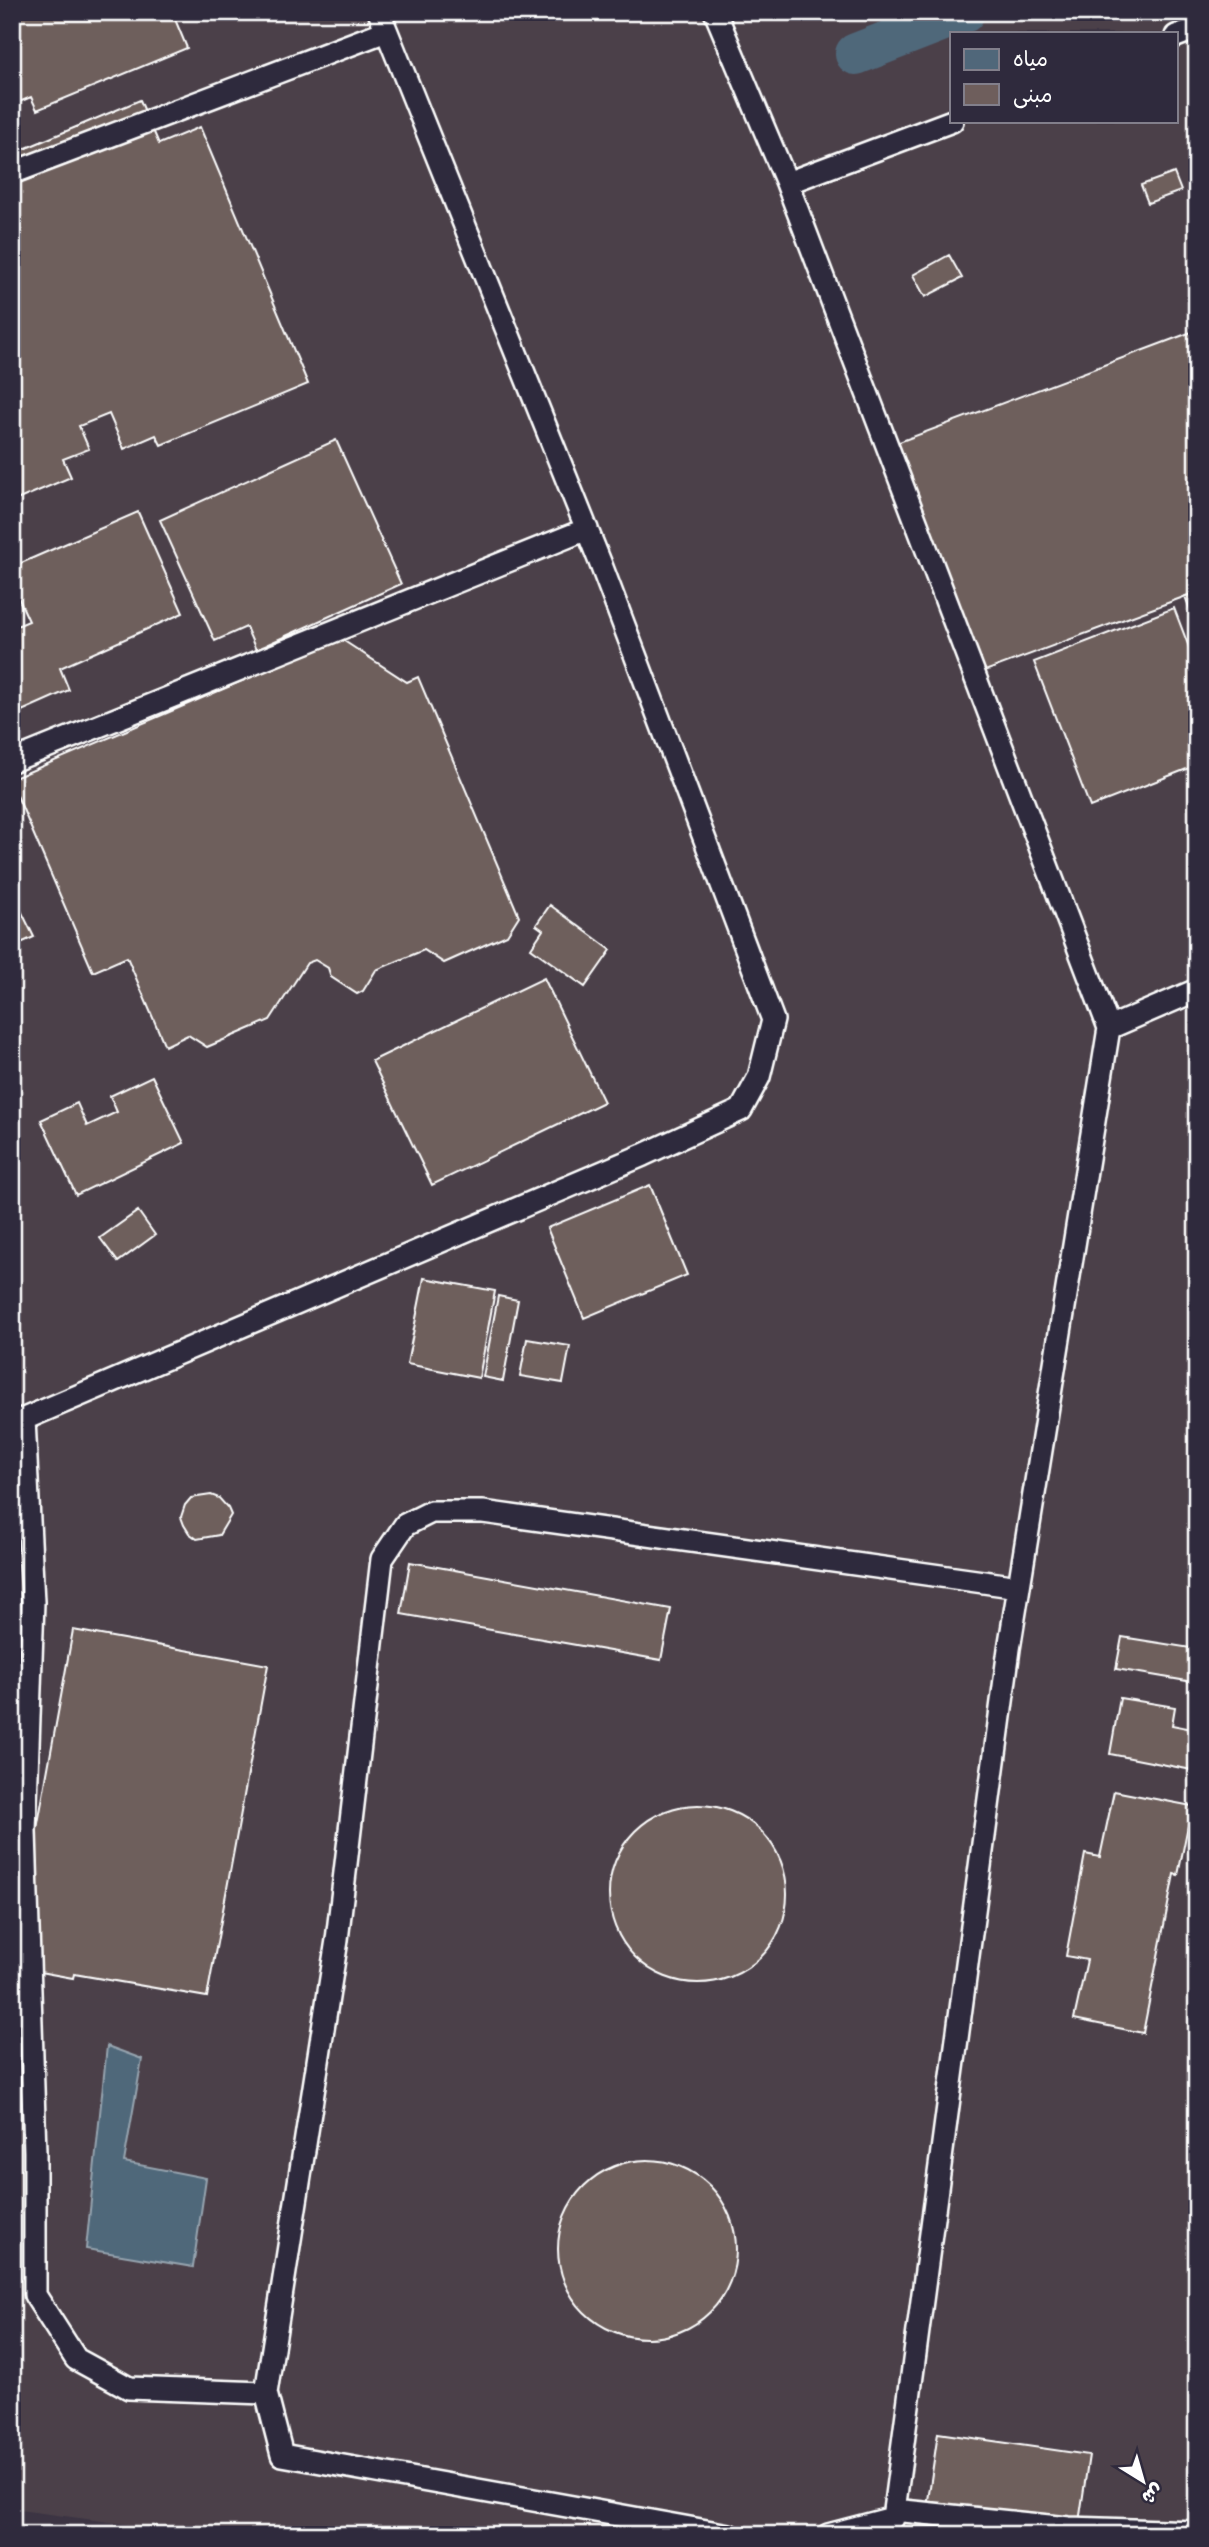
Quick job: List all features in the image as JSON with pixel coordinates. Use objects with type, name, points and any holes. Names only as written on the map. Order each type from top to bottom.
[{"type":"lane","points":[[715,12],[787,183],[1109,1028],[1019,1587],[893,2518],[828,2535]]},
{"type":"lane","points":[[12,173],[382,21],[587,529],[773,1020],[759,1077],[741,1110],[643,1155],[18,1419],[33,1602],[25,1831],[35,2152],[35,2295],[76,2359],[129,2388],[266,2393]]},
{"type":"lane","points":[[1178,35],[1197,28]]},
{"type":"lane","points":[[787,183],[950,122]]},
{"type":"lane","points":[[12,761],[587,529]]},
{"type":"lane","points":[[1109,1028],[1197,990]]},
{"type":"lane","points":[[729,2535],[282,2455],[266,2393],[337,1940],[382,1559],[405,1525],[431,1512],[483,1512],[1019,1587]]},
{"type":"lane","points":[[894,2510],[1069,2528],[1196,2531]]},
{"type":"shaded area","points":[[12,12],[1197,12],[1197,2535],[207,2535],[12,2509]]},
{"type":"water","points":[[107,2046],[142,2059],[124,2162],[206,2178],[193,2267],[86,2249]]},
{"type":"building","points":[[12,12],[172,12],[187,48],[37,110],[31,97],[12,105]]},
{"type":"building","points":[[140,100],[159,144],[200,127],[308,384],[161,445],[156,435],[124,449],[109,414],[79,426],[89,449],[63,459],[71,477],[12,502],[12,154]]},
{"type":"building","points":[[1174,173],[1181,191],[1148,203],[1141,185]]},
{"type":"building","points":[[949,255],[962,278],[925,297],[913,275]]},
{"type":"building","points":[[1197,330],[1197,592],[977,674],[891,445]]},
{"type":"building","points":[[336,440],[401,584],[268,644],[271,651],[259,657],[246,627],[215,641],[160,520]]},
{"type":"building","points":[[138,512],[183,613],[60,668],[69,690],[15,714],[12,709],[12,628],[29,621],[12,584],[12,567]]},
{"type":"building","points":[[1197,592],[1197,628],[1185,596]]},
{"type":"building","points":[[1174,608],[1197,668],[1197,765],[1090,807],[1034,662]]},
{"type":"building","points":[[341,639],[407,682],[418,677],[519,916],[507,935],[444,963],[424,950],[376,970],[363,991],[357,994],[331,977],[328,968],[315,960],[307,963],[270,1020],[207,1047],[188,1035],[165,1046],[127,957],[93,972],[12,779]]},
{"type":"building","points":[[12,892],[34,937],[12,947]]},
{"type":"building","points":[[550,905],[611,950],[585,987],[531,948],[543,930],[536,925]]},
{"type":"building","points":[[544,978],[604,1102],[432,1185],[372,1061]]},
{"type":"building","points":[[152,1076],[184,1143],[76,1195],[41,1120],[77,1103],[87,1126],[117,1112],[110,1096]]},
{"type":"building","points":[[12,1135],[21,1154],[12,1158]]},
{"type":"building","points":[[650,1185],[687,1275],[584,1318],[547,1228]]},
{"type":"building","points":[[138,1211],[155,1235],[118,1262],[100,1238]]},
{"type":"building","points":[[424,1278],[495,1291],[479,1378],[407,1364]]},
{"type":"building","points":[[498,1296],[518,1300],[503,1381],[483,1377]]},
{"type":"building","points":[[527,1339],[570,1346],[563,1383],[520,1376]]},
{"type":"building","points":[[211,1495],[219,1498],[231,1515],[219,1535],[197,1539],[189,1533],[181,1517],[191,1498]]},
{"type":"building","points":[[410,1562],[671,1609],[661,1660],[401,1614]]},
{"type":"building","points":[[73,1630],[268,1665],[207,1997],[74,1974],[73,1978],[12,1967]]},
{"type":"building","points":[[1122,1637],[1197,1649],[1193,1682],[1116,1669]]},
{"type":"building","points":[[1120,1698],[1175,1707],[1172,1725],[1197,1730],[1197,1771],[1110,1754]]},
{"type":"building","points":[[1114,1791],[1192,1806],[1178,1875],[1174,1874],[1143,2033],[1074,2019],[1087,1960],[1066,1956],[1085,1854],[1100,1857]]},
{"type":"building","points":[[698,1805],[732,1812],[761,1831],[780,1860],[787,1894],[780,1928],[761,1957],[732,1976],[698,1983],[664,1976],[635,1957],[616,1928],[609,1894],[616,1860],[635,1831],[664,1812]]},
{"type":"building","points":[[647,2160],[681,2167],[710,2186],[729,2215],[736,2249],[729,2283],[710,2312],[681,2331],[647,2338],[613,2331],[584,2312],[565,2283],[558,2249],[565,2215],[584,2186],[613,2167]]},
{"type":"building","points":[[938,2433],[1089,2455],[1078,2529],[927,2507]]},
{"type":"waterway","points":[[856,54],[964,12]]}]
